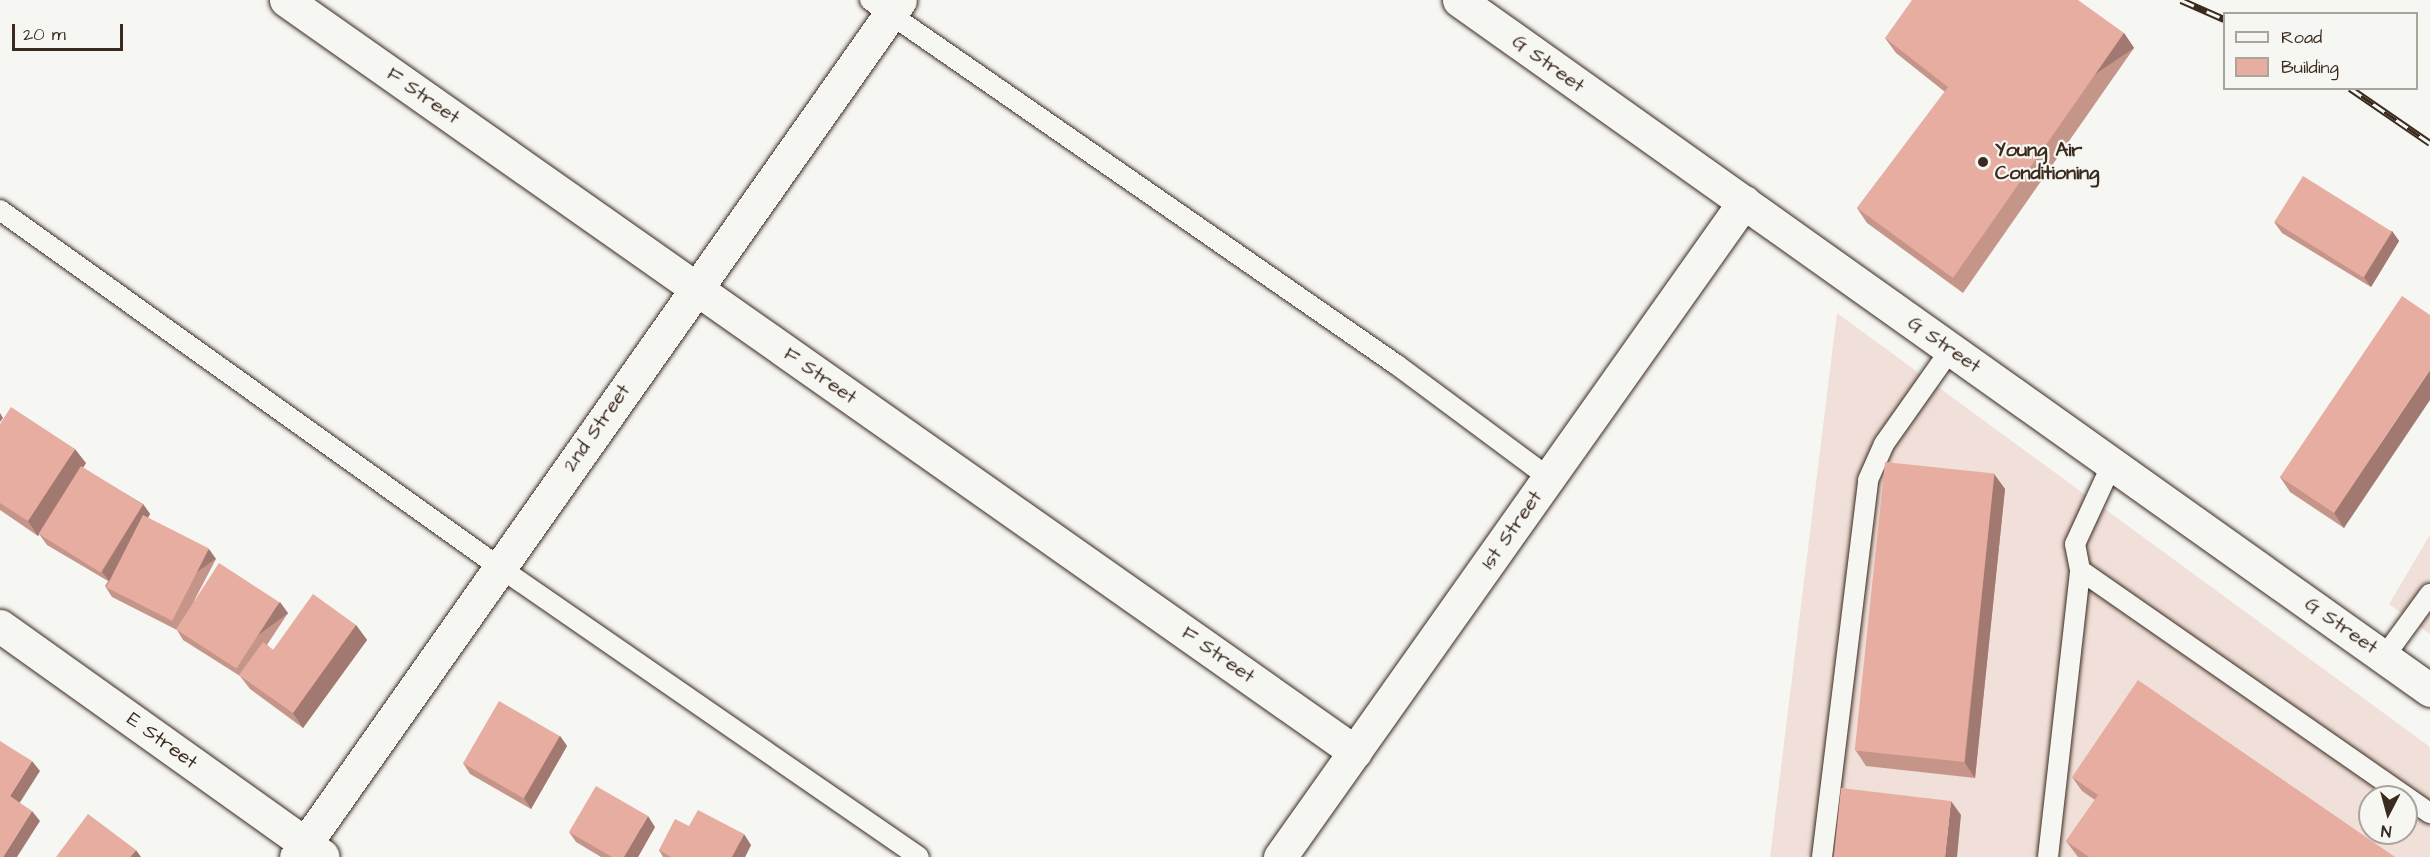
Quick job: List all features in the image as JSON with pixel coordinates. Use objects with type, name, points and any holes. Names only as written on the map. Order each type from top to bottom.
[{"type":"street","name":"F Street","points":[[286,0],[1355,752]]},
{"type":"street","name":"G Street","points":[[1459,0],[2430,690]]},
{"type":"street","name":"2nd Street","points":[[308,853],[499,567],[694,288],[886,5]]},
{"type":"street","name":"1st Street","points":[[1280,857],[1744,202]]},
{"type":"street","name":"E Street","points":[[0,626],[308,853]]},
{"type":"lane","points":[[886,5],[1397,365],[1549,478]]},
{"type":"lane","points":[[0,210],[499,567],[919,857]]},
{"type":"lane","points":[[1822,857],[1868,480],[1884,444],[1951,349]]},
{"type":"lane","points":[[2048,857],[2080,570],[2075,544],[2112,464]]},
{"type":"lane","points":[[2080,570],[2430,813]]},
{"type":"lane","points":[[2384,657],[2430,594]]},
{"type":"shaded area","points":[[1837,313],[2430,747],[2430,857],[1770,857]]},
{"type":"shaded area","points":[[2430,535],[2430,634],[2389,604]]},
{"type":"building","name":"Young Air Conditioning","points":[[1912,0],[2078,0],[2124,33],[1953,278],[1857,208],[1948,87],[1885,38]]},
{"type":"building","points":[[2303,176],[2392,232],[2363,277],[2274,222]]},
{"type":"building","points":[[2402,296],[2430,315],[2430,370],[2334,513],[2280,477]]},
{"type":"building","points":[[11,407],[75,449],[28,521],[0,503],[0,424]]},
{"type":"building","points":[[1885,462],[1994,473],[1964,762],[1855,750]]},
{"type":"building","points":[[81,466],[143,505],[101,573],[39,534]]},
{"type":"building","points":[[143,515],[209,549],[172,621],[106,587]]},
{"type":"building","points":[[219,563],[279,602],[236,668],[176,629]]},
{"type":"building","points":[[313,594],[356,625],[293,713],[239,675],[263,642],[273,650]]},
{"type":"building","points":[[2138,680],[2358,832],[2358,845],[2378,845],[2395,857],[2089,857],[2066,841],[2098,795],[2072,777]]},
{"type":"building","points":[[499,701],[560,736],[524,798],[463,763]]},
{"type":"building","points":[[0,741],[32,761],[10,796],[32,811],[3,857],[0,857]]},
{"type":"building","points":[[596,786],[648,816],[624,857],[612,857],[569,832]]},
{"type":"building","points":[[1841,788],[1951,801],[1945,857],[1834,857]]},
{"type":"building","points":[[698,810],[744,834],[732,857],[671,857],[659,850],[675,819],[689,826]]},
{"type":"building","points":[[88,814],[136,850],[130,857],[56,857]]},
{"type":"railway","points":[[2181,0],[2223,19]]},
{"type":"railway","points":[[2353,90],[2430,143]]},
{"type":"place","name":"Young Air Conditioning","points":[[1983,162]]}]
